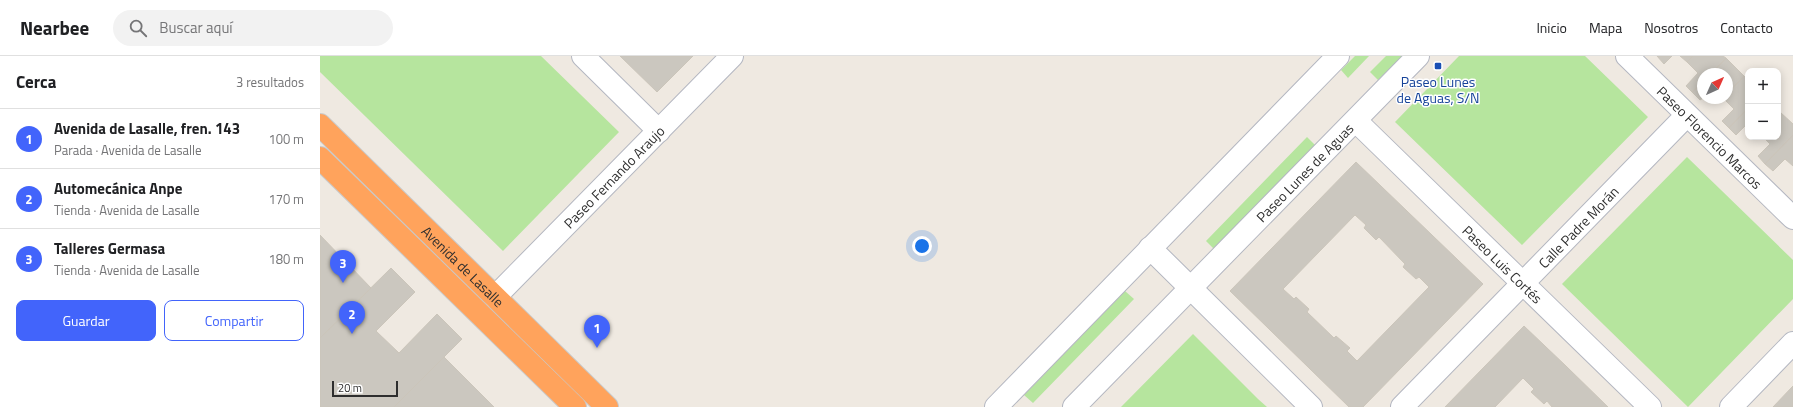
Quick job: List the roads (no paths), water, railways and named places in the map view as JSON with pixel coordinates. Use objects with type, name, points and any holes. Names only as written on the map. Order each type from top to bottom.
[{"type":"highway","name":"Avenida de Lasalle","points":[[320,125],[607,407]]},
{"type":"highway","name":"Avenida de Lasalle","points":[[320,158],[575,407]]},
{"type":"street","points":[[583,56],[659,131]]},
{"type":"street","name":"Paseo Fernando Araujo","points":[[495,297],[732,56]]},
{"type":"street","points":[[996,407],[1338,56]]},
{"type":"street","name":"Paseo Lunes de Aguas","points":[[1074,407],[1356,121],[1418,56]]},
{"type":"street","name":"Paseo Florencio Marcos","points":[[1627,56],[1793,218]]},
{"type":"street","name":"Calle Padre Morán","points":[[1402,407],[1688,115]]},
{"type":"street","name":"Paseo Luis Cortés","points":[[1356,121],[1650,407]]},
{"type":"street","points":[[1150,248],[1311,407]]},
{"type":"street","points":[[1731,407],[1793,344]]},
{"type":"place","name":"Paseo Lunes de Aguas, S/N","points":[[1438,66]]},
{"type":"place","name":"Talleres Germasa","points":[[343,283]]},
{"type":"place","name":"Automecánica Anpe","points":[[352,334]]},
{"type":"place","name":"Avenida de Lasalle, fren. 143","points":[[597,348]]}]
